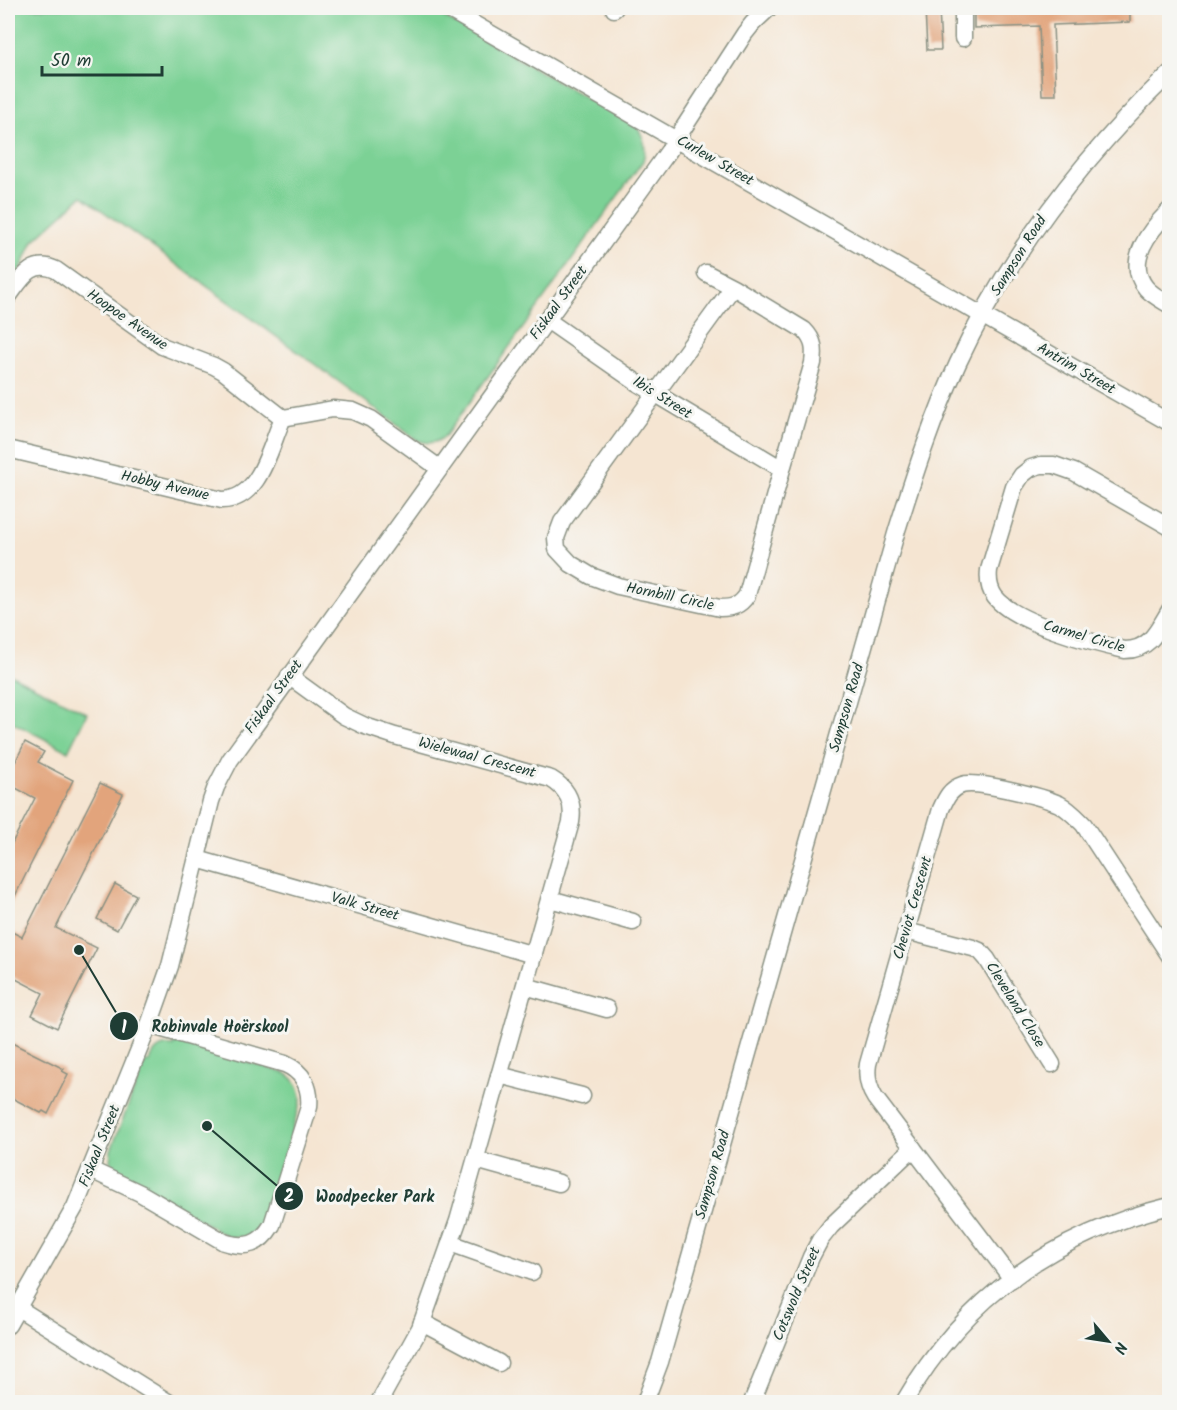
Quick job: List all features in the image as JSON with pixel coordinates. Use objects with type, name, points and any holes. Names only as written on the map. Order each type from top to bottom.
[{"type":"street","name":"Curlew Street","points":[[446,8],[983,316]]},
{"type":"street","points":[[963,8],[963,38]]},
{"type":"street","name":"Fiskaal Street","points":[[8,1325],[75,1207],[149,1026],[170,966],[211,801],[237,748],[676,139],[763,9]]},
{"type":"street","name":"Sampson Road","points":[[645,1402],[660,1362],[912,482],[939,407],[959,362],[1013,262],[1054,203],[1108,136],[1170,73]]},
{"type":"street","points":[[1170,210],[1150,232],[1140,250],[1138,262],[1141,280],[1152,293],[1170,305]]},
{"type":"street","name":"Hoopoe Avenue","points":[[8,297],[33,268],[50,267],[57,270],[162,346],[223,371],[283,418]]},
{"type":"street","name":"Hornbill Circle","points":[[706,273],[733,287],[804,330],[810,335],[815,351],[747,594],[738,606],[720,608],[618,586],[591,576],[562,556],[556,545],[558,531],[566,515],[733,287]]},
{"type":"street","name":"Antrim Street","points":[[983,316],[1170,423]]},
{"type":"street","name":"Ibis Street","points":[[547,320],[627,376],[782,469]]},
{"type":"street","points":[[283,418],[333,409],[353,411],[371,419],[439,468]]},
{"type":"street","name":"Hobby Avenue","points":[[8,449],[222,500],[231,500],[246,492],[258,477],[283,418]]},
{"type":"street","name":"Carmel Circle","points":[[1170,527],[1074,472],[1054,465],[1041,465],[1025,472],[1014,487],[988,578],[995,598],[1008,609],[1050,630],[1125,650],[1134,650],[1148,642],[1170,610]]},
{"type":"street","name":"Wielewaal Crescent","points":[[289,676],[344,716],[364,726],[542,776],[558,783],[569,797],[572,814],[476,1160],[450,1243],[420,1328],[379,1402]]},
{"type":"street","name":"Cheviot Crescent","points":[[1012,1278],[875,1098],[867,1077],[868,1064],[941,808],[947,796],[953,789],[962,785],[981,784],[1044,798],[1072,813],[1084,825],[1170,956]]},
{"type":"street","name":"Valk Street","points":[[197,859],[534,955]]},
{"type":"street","points":[[550,899],[633,922]]},
{"type":"street","name":"Cleveland Close","points":[[906,931],[980,951],[1052,1064]]},
{"type":"street","points":[[525,986],[607,1009]]},
{"type":"street","points":[[91,1170],[140,1193],[232,1245],[243,1246],[261,1240],[272,1225],[309,1107],[309,1093],[304,1079],[293,1067],[285,1064],[149,1026]]},
{"type":"street","points":[[499,1075],[582,1096]]},
{"type":"street","name":"Cotswold Street","points":[[752,1402],[820,1240],[831,1226],[913,1148]]},
{"type":"street","points":[[476,1160],[558,1183]]},
{"type":"street","points":[[904,1402],[948,1339],[968,1317],[1012,1278],[1062,1246],[1089,1233],[1126,1218],[1170,1206]]},
{"type":"street","points":[[450,1243],[532,1272]]},
{"type":"street","points":[[18,1308],[168,1402]]},
{"type":"street","points":[[422,1322],[500,1363]]},
{"type":"green space","points":[[12,8],[428,8],[636,126],[645,147],[643,161],[446,435],[436,442],[425,443],[417,440],[82,196],[33,241],[22,266],[8,285],[8,82],[11,55],[9,30]]},
{"type":"green space","points":[[10,674],[87,713],[68,751],[8,720]]},
{"type":"green space","points":[[175,1041],[285,1073],[295,1081],[299,1088],[301,1101],[265,1222],[249,1236],[228,1237],[116,1169],[110,1161],[111,1150],[145,1062],[150,1062],[158,1049],[174,1046]]},
{"type":"building","points":[[925,8],[939,8],[941,50],[927,50]]},
{"type":"building","points":[[1130,8],[1130,22],[1053,25],[1056,95],[1042,95],[1039,26],[974,28],[974,9]]},
{"type":"building","points":[[25,742],[44,752],[38,762],[73,780],[8,910],[8,851],[35,798],[8,784],[8,777]]},
{"type":"building","points":[[100,783],[123,794],[56,928],[97,948],[57,1028],[32,1015],[43,993],[8,975],[8,930],[22,937]]},
{"type":"building","points":[[115,884],[136,895],[117,930],[97,919]]},
{"type":"building","points":[[8,1041],[64,1069],[62,1071],[68,1074],[48,1114],[43,1111],[41,1113],[8,1096]]},
{"type":"place","name":"Robinvale Hoërskool","points":[[79,950]]},
{"type":"place","name":"Woodpecker Park","points":[[207,1126]]}]
